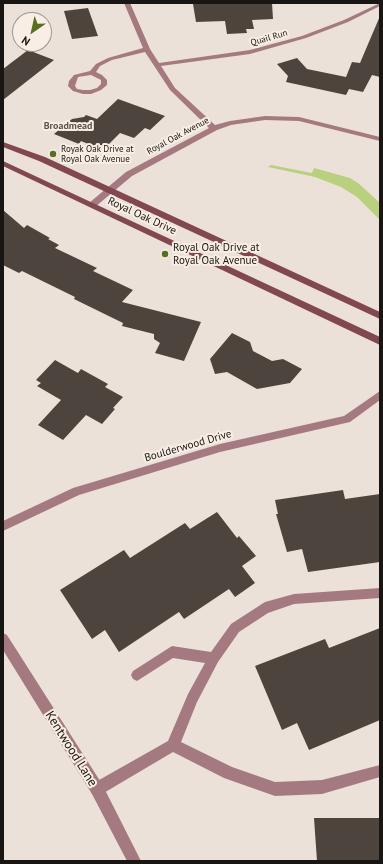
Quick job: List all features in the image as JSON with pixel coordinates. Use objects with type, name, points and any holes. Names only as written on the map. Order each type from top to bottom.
[{"type":"main road","name":"Royal Oak Drive","points":[[3,144],[42,159],[380,316]]},
{"type":"main road","name":"Royal Oak Drive","points":[[3,163],[380,341]]},
{"type":"street","points":[[127,3],[147,49],[172,89],[214,128]]},
{"type":"street","name":"Quail Run","points":[[157,66],[250,52],[318,32],[346,21],[380,4]]},
{"type":"street","points":[[92,73],[98,65],[147,49]]},
{"type":"street","name":"Royal Oak Avenue","points":[[92,205],[129,174],[214,128],[247,120],[282,118],[316,122],[380,139]]},
{"type":"street","name":"Boulderwood Drive","points":[[3,526],[77,490],[220,448],[347,419],[380,396]]},
{"type":"street","points":[[97,789],[173,745],[192,698],[214,658],[235,628],[265,608],[294,599],[380,593]]},
{"type":"street","name":"Kentwood Lane","points":[[3,639],[97,789],[134,861]]},
{"type":"street","points":[[137,675],[172,652],[214,658]]},
{"type":"street","points":[[173,745],[229,773],[275,789],[322,787],[380,771]]},
{"type":"green space","points":[[271,165],[312,173],[314,168],[350,178],[358,183],[380,203],[380,220],[357,197],[341,187],[315,177],[268,167]]},
{"type":"building","points":[[272,3],[273,19],[252,20],[254,29],[246,29],[247,33],[227,34],[225,21],[196,22],[193,4]]},
{"type":"building","points":[[88,8],[98,36],[72,39],[64,11]]},
{"type":"building","points":[[380,16],[380,77],[372,75],[363,92],[349,89],[346,95],[286,82],[288,76],[277,64],[297,58],[307,69],[346,77],[352,62],[360,63]]},
{"type":"building","points":[[25,52],[33,52],[54,60],[3,100],[3,69]]},
{"type":"building","points":[[118,99],[165,116],[150,130],[145,128],[134,138],[120,133],[103,150],[81,141],[79,144],[54,134],[72,119],[84,117],[86,115],[97,119]]},
{"type":"building","points":[[3,210],[24,228],[27,225],[50,238],[48,239],[59,245],[55,248],[97,268],[93,271],[133,290],[122,302],[201,322],[184,361],[155,353],[160,343],[154,339],[154,334],[122,326],[123,323],[74,299],[75,297],[22,271],[19,273],[3,265]]},
{"type":"building","points":[[232,333],[250,342],[253,351],[272,361],[283,359],[302,369],[290,383],[257,389],[227,372],[215,374],[210,359]]},
{"type":"building","points":[[55,360],[78,373],[81,369],[108,384],[105,387],[123,397],[102,424],[86,415],[63,440],[38,425],[61,400],[37,386],[41,383],[36,380]]},
{"type":"building","points":[[343,490],[345,499],[380,494],[380,562],[308,572],[302,549],[287,552],[276,514],[278,514],[275,500]]},
{"type":"building","points":[[217,512],[237,538],[239,536],[256,556],[242,566],[255,583],[235,597],[229,589],[184,619],[179,612],[119,652],[105,630],[92,639],[60,590],[124,550],[130,558],[185,523],[190,529]]},
{"type":"building","points":[[380,628],[380,720],[309,750],[297,723],[282,730],[255,666],[325,639],[329,648]]},
{"type":"building","points":[[314,818],[380,818],[380,861],[317,861]]},
{"type":"place","name":"Royak Oak Drive at Royal Oak Avenue","points":[[53,154]]},
{"type":"place","name":"Royal Oak Drive at Royal Oak Avenue","points":[[165,254]]},
{"type":"district","name":"Broadmead","points":[[68,126]]}]
